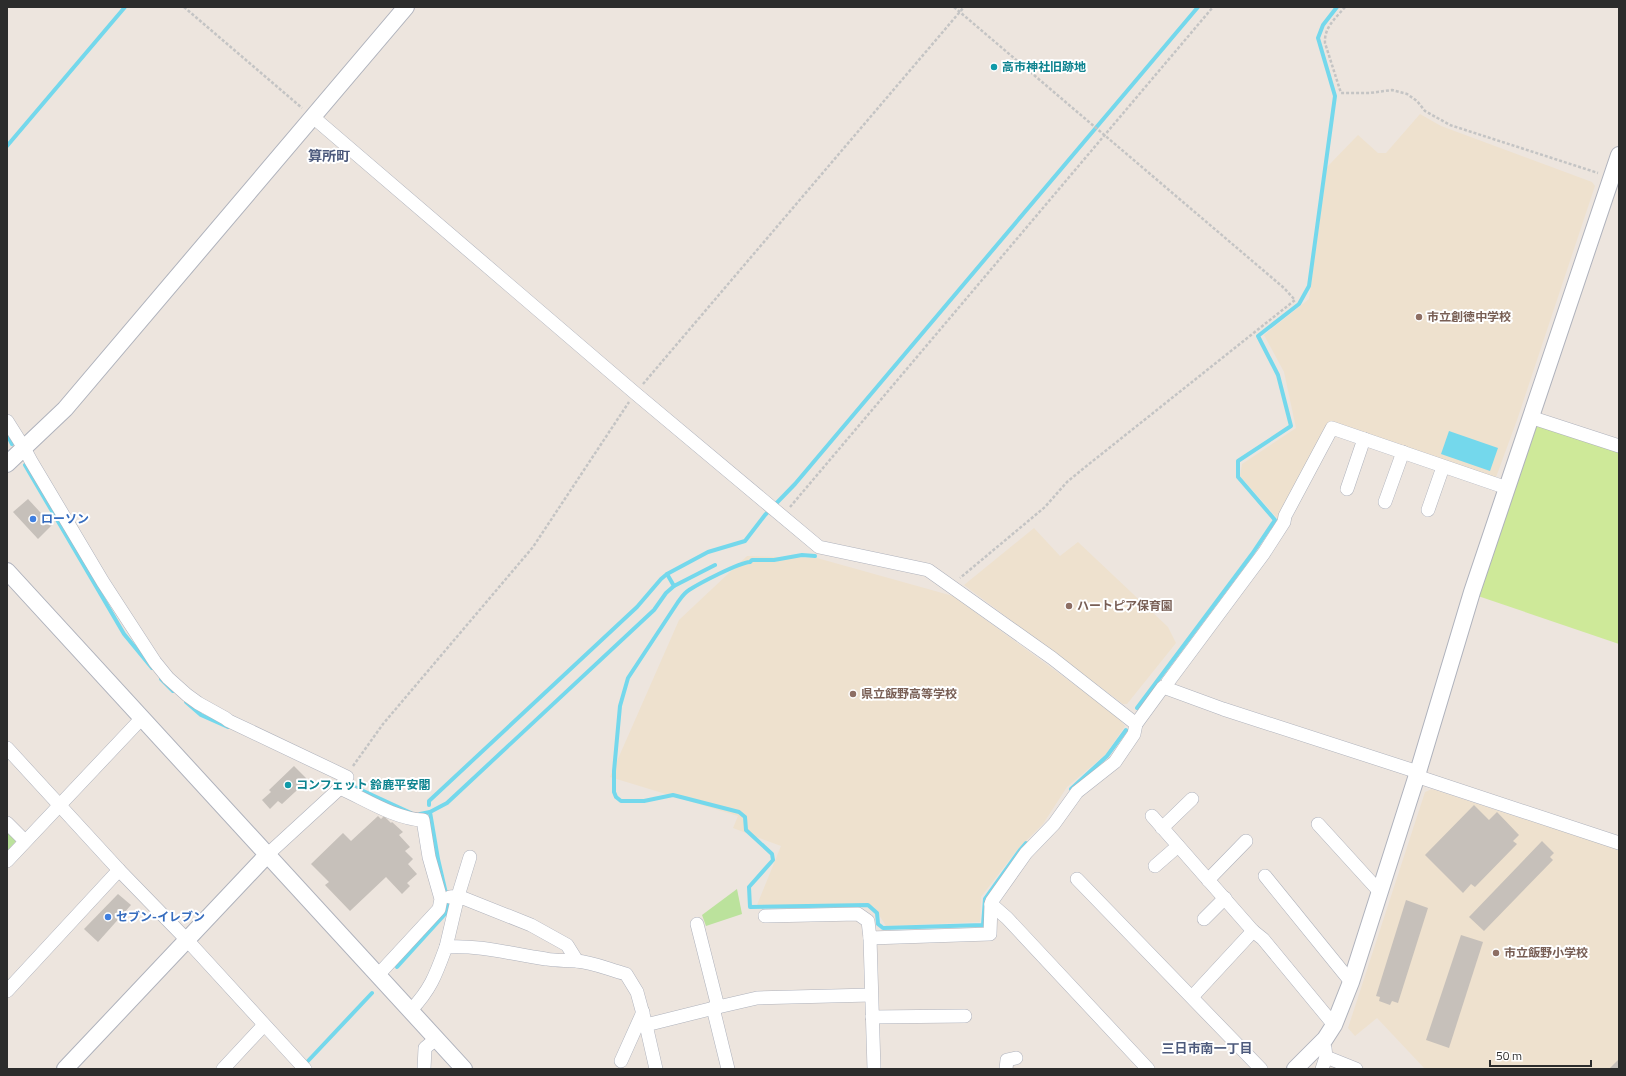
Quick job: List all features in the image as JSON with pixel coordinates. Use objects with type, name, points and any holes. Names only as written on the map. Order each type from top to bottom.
[{"type":"street","points":[[7,464],[65,409],[406,7]]},
{"type":"street","points":[[313,117],[780,516],[819,547],[928,570],[1052,658],[1136,724]]},
{"type":"street","points":[[1295,1069],[1325,1038],[1334,1025],[1351,982],[1417,774],[1472,592],[1619,154]]},
{"type":"street","points":[[1530,417],[1619,446]]},
{"type":"street","points":[[7,421],[103,582],[155,662],[168,678],[198,703],[225,718],[229,722],[344,782],[398,815],[411,819],[423,820],[429,857],[441,899],[439,909],[378,974]]},
{"type":"street","points":[[1167,688],[1168,682],[1264,553],[1284,522],[1285,516],[1332,428],[1507,488]]},
{"type":"street","points":[[1347,489],[1364,439]]},
{"type":"street","points":[[1385,502],[1402,452]]},
{"type":"street","points":[[1428,510],[1443,467]]},
{"type":"street","points":[[7,572],[464,1069]]},
{"type":"street","points":[[870,938],[990,934],[992,901],[1026,853],[1054,824],[1077,792],[1115,762],[1134,734],[1136,724],[1163,687],[1223,709],[1619,843]]},
{"type":"street","points":[[7,861],[141,719]]},
{"type":"street","points":[[7,748],[59,806],[186,940],[305,1069]]},
{"type":"street","points":[[65,1069],[267,855],[344,782]]},
{"type":"street","points":[[1162,828],[1192,799]]},
{"type":"street","points":[[1152,816],[1253,931],[1264,939],[1334,1025]]},
{"type":"street","points":[[7,822],[25,841]]},
{"type":"street","points":[[1318,824],[1379,891]]},
{"type":"street","points":[[1208,880],[1246,841]]},
{"type":"street","points":[[1155,866],[1178,846]]},
{"type":"street","points":[[411,1010],[424,996],[431,984],[446,948],[457,896],[470,857]]},
{"type":"street","points":[[8,988],[119,870]]},
{"type":"street","points":[[1264,876],[1351,982]]},
{"type":"street","points":[[1077,879],[1261,1069]]},
{"type":"street","points":[[441,899],[457,896],[531,925],[568,945],[576,961]]},
{"type":"street","points":[[1204,919],[1225,898]]},
{"type":"street","points":[[992,904],[1007,918],[1148,1069]]},
{"type":"street","points":[[766,916],[858,914],[868,921],[870,938],[874,1069]]},
{"type":"street","points":[[697,924],[716,1007],[728,1069]]},
{"type":"street","points":[[1192,997],[1253,931]]},
{"type":"street","points":[[446,948],[465,946],[488,948],[546,960],[563,962],[576,961],[626,974],[637,992],[656,1069]]},
{"type":"street","points":[[646,1025],[757,998],[871,995]]},
{"type":"street","points":[[620,1061],[643,1012]]},
{"type":"street","points":[[872,1017],[965,1016]]},
{"type":"street","points":[[223,1069],[264,1025]]},
{"type":"street","points":[[424,1069],[425,1048],[436,1038]]},
{"type":"street","points":[[1325,1038],[1324,1063],[1356,1069]]},
{"type":"street","points":[[1006,1069],[1007,1060],[1016,1058]]},
{"type":"path","points":[[184,7],[313,117]]},
{"type":"path","points":[[951,586],[1045,507],[1067,482],[1295,300],[1284,288],[954,7]]},
{"type":"path","points":[[780,516],[1214,7]]},
{"type":"path","points":[[1345,7],[1327,28],[1325,36],[1325,43],[1341,93],[1370,94],[1392,90],[1407,94],[1417,101],[1425,111],[1450,124],[1612,177]]},
{"type":"shaded area","name":"市立創徳中学校","points":[[1420,114],[1441,126],[1592,182],[1595,186],[1517,420],[1495,480],[1328,423],[1278,519],[1240,476],[1242,464],[1296,428],[1284,372],[1264,335],[1309,299],[1327,167],[1358,135],[1378,153],[1386,153]]},
{"type":"shaded area","name":"ハートピア保育園","points":[[1034,528],[1060,556],[1078,542],[1168,627],[1176,643],[1127,704],[1123,704],[964,585]]},
{"type":"shaded area","points":[[747,556],[817,558],[953,596],[1116,715],[1125,726],[1106,754],[1067,787],[1043,824],[1017,850],[981,897],[980,922],[886,926],[874,907],[757,905],[781,846],[733,828],[738,816],[610,777],[679,620]]},
{"type":"shaded area","name":"市立飯野小学校","points":[[1432,789],[1619,850],[1619,1069],[1425,1069],[1377,1018],[1355,1036],[1348,1028],[1425,792]]},
{"type":"green space","points":[[1536,423],[1619,451],[1619,644],[1478,596]]},
{"type":"green space","points":[[7,827],[18,839],[7,851]]},
{"type":"green space","points":[[737,889],[742,914],[706,926],[702,915]]},
{"type":"water","points":[[1449,431],[1498,448],[1490,471],[1441,454]]},
{"type":"building","name":"ローソン","points":[[28,499],[52,525],[38,539],[13,512]]},
{"type":"building","name":"コンフェット 鈴鹿平安閣","points":[[294,766],[308,780],[282,804],[278,801],[270,809],[262,800],[271,792],[269,790]]},
{"type":"building","points":[[1474,805],[1489,820],[1497,812],[1519,835],[1513,841],[1517,844],[1475,887],[1471,884],[1463,893],[1425,855]]},
{"type":"building","points":[[378,816],[381,819],[384,816],[403,832],[399,835],[410,847],[405,851],[413,859],[408,864],[417,874],[407,883],[410,886],[402,894],[386,877],[350,911],[325,885],[329,882],[311,864],[343,833],[351,841]]},
{"type":"building","points":[[1542,841],[1554,853],[1550,857],[1553,860],[1484,931],[1469,917]]},
{"type":"building","name":"セブン-イレブン","points":[[118,894],[131,905],[98,942],[84,929]]},
{"type":"building","points":[[1406,900],[1428,908],[1398,1003],[1392,1001],[1390,1005],[1379,1001],[1380,997],[1376,996]]},
{"type":"building","points":[[1461,935],[1483,942],[1449,1048],[1426,1040]]},
{"type":"building","points":[[1619,1059],[1619,1069],[1609,1069]]},
{"type":"waterway","points":[[7,146],[125,7]]},
{"type":"waterway","points":[[429,805],[429,801],[637,607],[661,579],[667,574],[708,552],[745,541],[765,515],[795,484],[1198,7]]},
{"type":"waterway","points":[[1137,708],[1252,554],[1275,520],[1238,477],[1238,461],[1291,426],[1278,375],[1258,336],[1299,304],[1309,286],[1335,96],[1318,38],[1323,25],[1337,7]]},
{"type":"waterway","points":[[7,434],[12,444]]},
{"type":"waterway","points":[[25,465],[124,634],[152,668]]},
{"type":"waterway","points":[[815,556],[802,555],[774,560],[752,560],[710,578],[689,590],[678,602],[628,678],[620,706],[614,771],[614,792],[616,797],[621,801],[644,801],[673,795],[739,812],[745,817],[746,830],[772,854],[773,860],[749,887],[750,907],[868,905],[877,913],[878,924],[883,928],[983,925],[985,899],[1026,843]]},
{"type":"waterway","points":[[420,814],[430,812],[447,803],[654,610],[666,593],[674,586],[715,565]]},
{"type":"waterway","points":[[667,574],[674,586]]},
{"type":"waterway","points":[[161,679],[173,691]]},
{"type":"waterway","points":[[186,702],[201,715],[228,727]]},
{"type":"waterway","points":[[1071,789],[1107,756],[1126,730]]},
{"type":"waterway","points":[[346,783],[411,813]]},
{"type":"waterway","points":[[397,967],[446,913],[448,902],[438,859],[430,812]]},
{"type":"waterway","points":[[308,1061],[372,993]]},
{"type":"place","name":"高市神社旧跡地","points":[[994,67]]},
{"type":"place","name":"市立創徳中学校","points":[[1419,317]]},
{"type":"place","name":"ローソン","points":[[33,519]]},
{"type":"place","name":"ハートピア保育園","points":[[1069,606]]},
{"type":"place","name":"県立飯野高等学校","points":[[853,694]]},
{"type":"place","name":"コンフェット 鈴鹿平安閣","points":[[288,785]]},
{"type":"place","name":"セブン-イレブン","points":[[108,917]]},
{"type":"place","name":"市立飯野小学校","points":[[1496,953]]},
{"type":"district","name":"算所町","points":[[329,156]]},
{"type":"district","name":"三日市南一丁目","points":[[1207,1048]]}]
